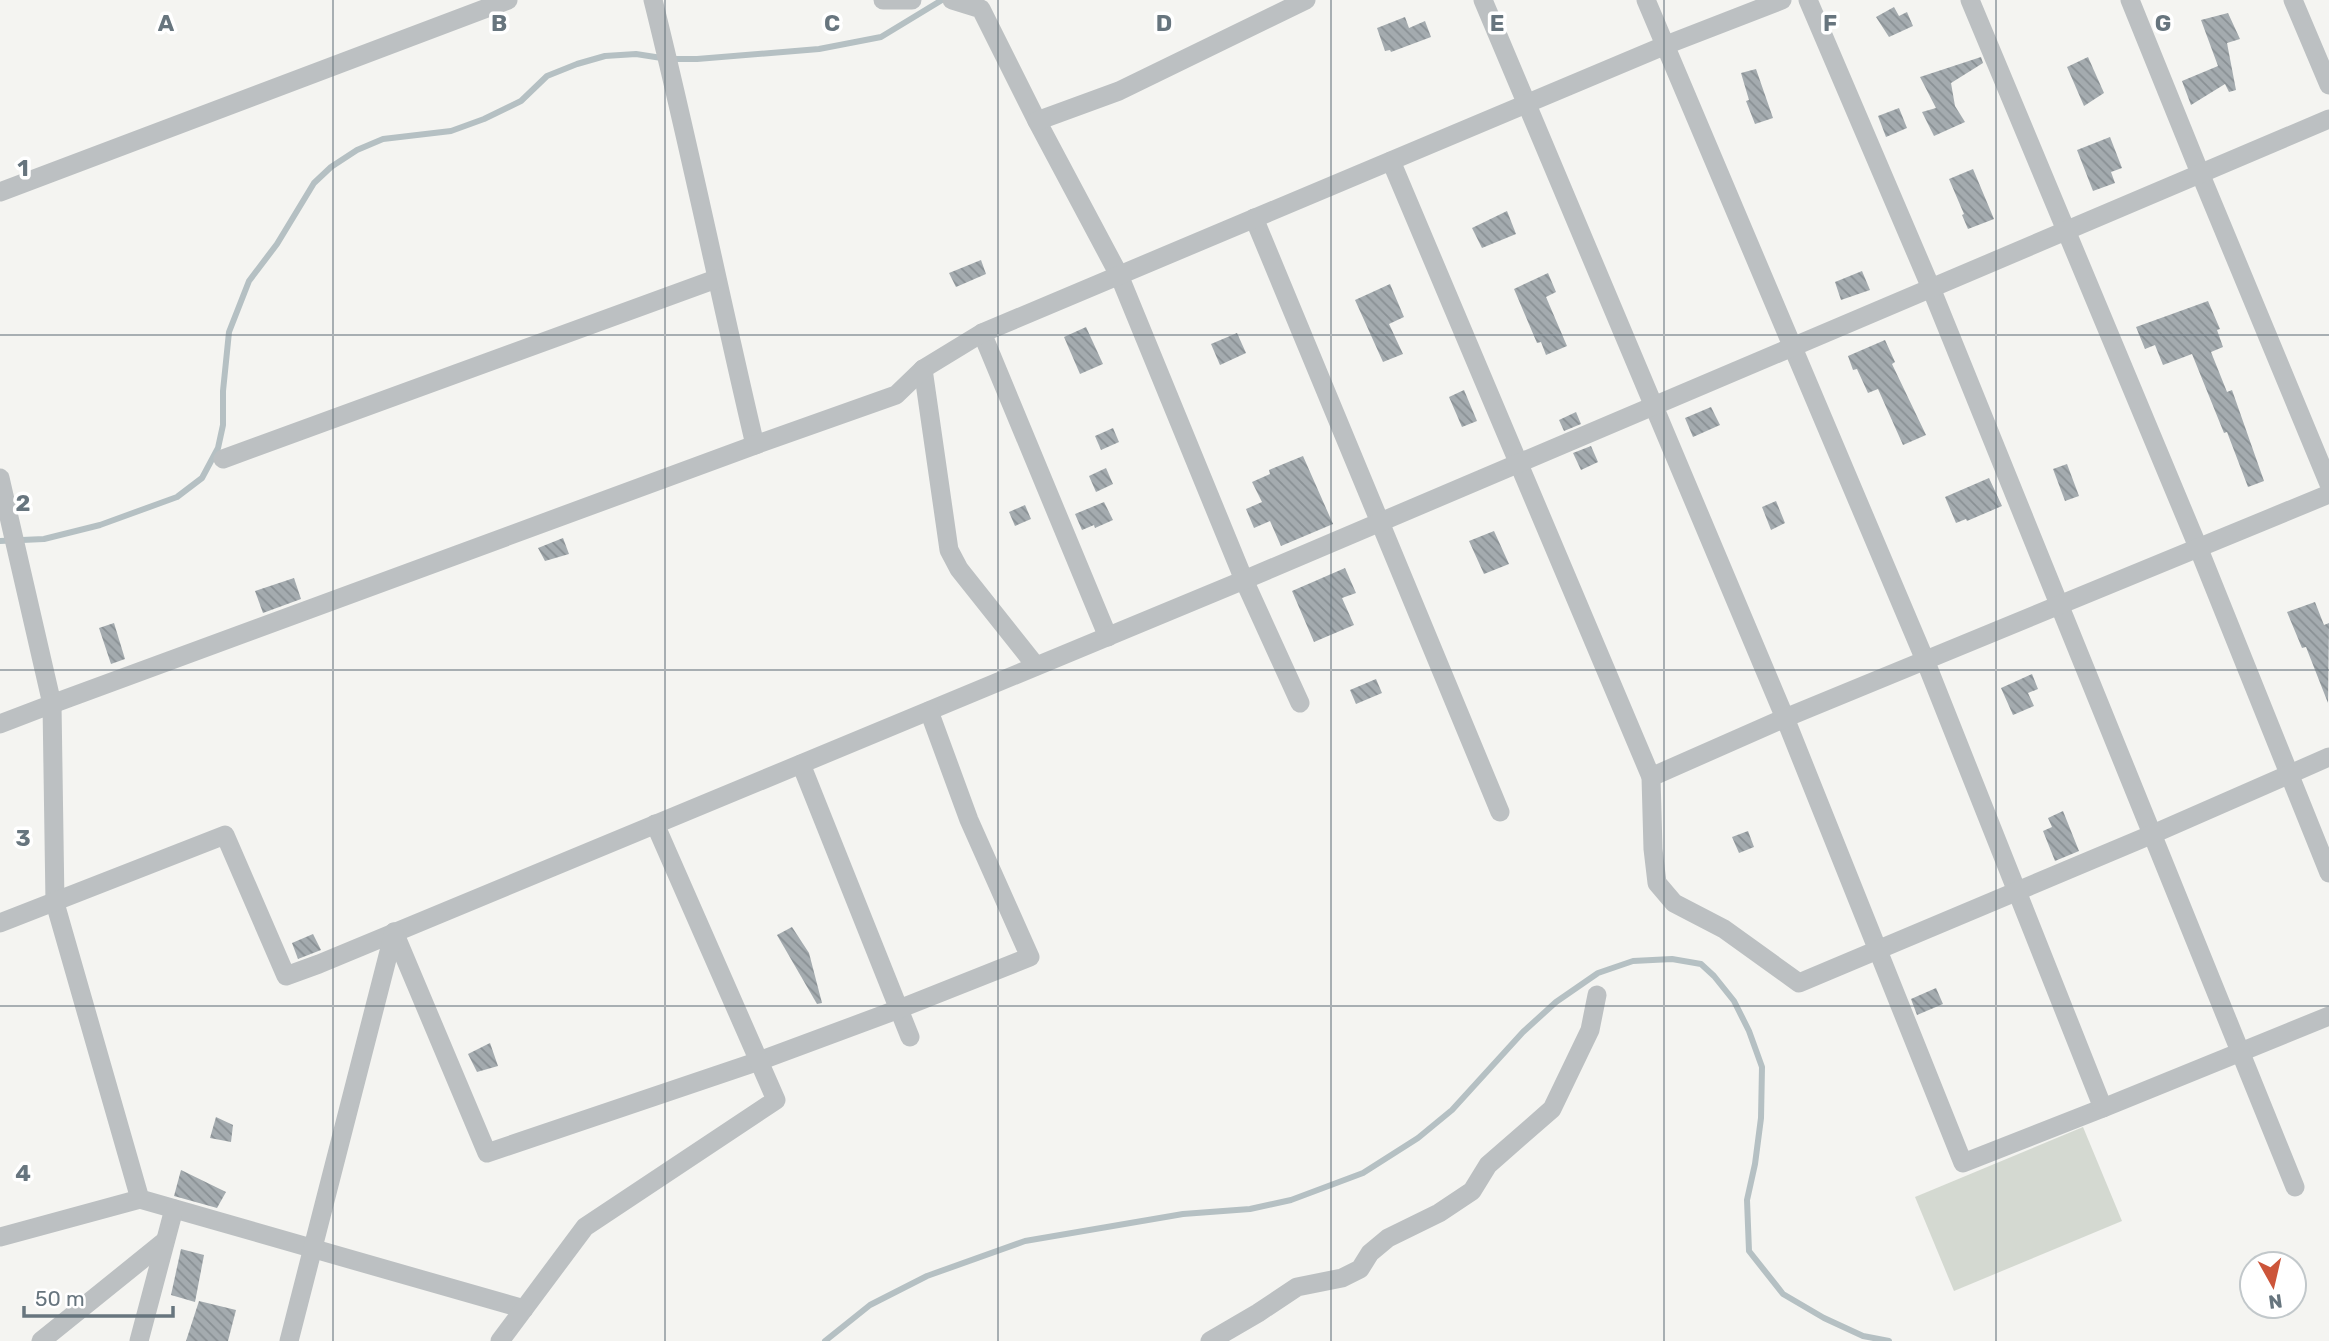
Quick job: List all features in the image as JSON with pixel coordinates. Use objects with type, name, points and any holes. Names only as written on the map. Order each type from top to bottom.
[{"type":"street","points":[[0,192],[508,0]]},
{"type":"street","points":[[653,0],[755,445]]},
{"type":"street","points":[[883,0],[912,0]]},
{"type":"street","points":[[952,0],[981,9],[1119,275],[1244,580],[1300,703]]},
{"type":"street","points":[[1037,121],[1119,91],[1306,0]]},
{"type":"street","points":[[1483,0],[1784,718],[1963,1163],[2329,1016]]},
{"type":"street","points":[[1646,0],[1925,660],[2103,1108]]},
{"type":"street","points":[[0,724],[896,395],[923,369],[982,333],[1666,45],[1782,0]]},
{"type":"street","points":[[1808,0],[1931,288],[2295,1187]]},
{"type":"street","points":[[1970,0],[2198,547],[2329,873]]},
{"type":"street","points":[[2130,0],[2329,484]]},
{"type":"street","points":[[2293,0],[2329,85]]},
{"type":"street","points":[[0,923],[225,835],[286,976],[1244,580],[2329,119]]},
{"type":"street","points":[[1391,160],[1651,777],[1657,883],[1674,903],[1724,929],[1799,984],[2329,757]]},
{"type":"street","points":[[1254,218],[1500,812]]},
{"type":"street","points":[[223,459],[716,279]]},
{"type":"street","points":[[982,333],[1108,636]]},
{"type":"street","points":[[923,369],[949,550],[960,569],[1036,666]]},
{"type":"street","points":[[0,478],[52,704],[55,903],[140,1199]]},
{"type":"street","points":[[1651,777],[1784,718],[2329,494]]},
{"type":"street","points":[[394,932],[487,1153],[759,1061],[1030,957],[970,820],[929,711]]},
{"type":"street","points":[[801,764],[910,1037]]},
{"type":"street","points":[[500,1341],[585,1227],[776,1100],[655,824]]},
{"type":"street","points":[[289,1341],[394,932]]},
{"type":"street","points":[[1210,1341],[1297,1287],[1342,1278],[1360,1269],[1370,1253],[1388,1238],[1439,1213],[1472,1191],[1488,1165],[1552,1109],[1590,1030],[1597,995]]},
{"type":"street","points":[[0,1237],[140,1199],[524,1309]]},
{"type":"street","points":[[139,1341],[174,1209]]},
{"type":"street","points":[[41,1341],[165,1241]]},
{"type":"shaded area","points":[[2083,1127],[2122,1221],[1954,1291],[1915,1197]]},
{"type":"building","points":[[1894,7],[1899,16],[1907,12],[1913,26],[1889,37],[1876,17]]},
{"type":"building","points":[[2228,13],[2240,39],[2227,43],[2236,90],[2229,92],[2225,84],[2191,105],[2182,81],[2218,66],[2201,20]]},
{"type":"building","points":[[1405,17],[1409,28],[1425,21],[1431,37],[1391,52],[1385,51],[1377,28]]},
{"type":"building","points":[[1981,57],[1983,63],[1951,83],[1955,106],[1965,122],[1934,136],[1922,112],[1936,108],[1920,77]]},
{"type":"building","points":[[2088,57],[2104,93],[2084,106],[2067,67]]},
{"type":"building","points":[[1756,69],[1773,118],[1755,124],[1746,101],[1749,100],[1741,73]]},
{"type":"building","points":[[1899,108],[1907,128],[1886,137],[1878,116]]},
{"type":"building","points":[[2110,137],[2122,168],[2111,172],[2115,183],[2093,191],[2077,150]]},
{"type":"building","points":[[1973,169],[1994,219],[1968,229],[1949,179]]},
{"type":"building","points":[[1507,211],[1516,234],[1482,248],[1472,228]]},
{"type":"building","points":[[981,260],[986,274],[956,287],[949,273]]},
{"type":"building","points":[[1862,271],[1870,290],[1841,300],[1835,282]]},
{"type":"building","points":[[1548,273],[1556,292],[1546,297],[1567,346],[1546,355],[1541,342],[1537,343],[1514,289]]},
{"type":"building","points":[[1390,284],[1404,317],[1389,324],[1403,354],[1383,362],[1355,300]]},
{"type":"building","points":[[2208,301],[2220,329],[2217,330],[2223,347],[2211,352],[2227,392],[2232,390],[2264,481],[2248,487],[2192,354],[2163,365],[2155,345],[2145,349],[2136,327]]},
{"type":"building","points":[[1086,327],[1103,364],[1080,374],[1064,337]]},
{"type":"building","points":[[1237,333],[1246,353],[1220,365],[1211,344]]},
{"type":"building","points":[[1885,340],[1895,362],[1892,364],[1926,435],[1903,445],[1878,389],[1868,393],[1857,369],[1853,370],[1848,356]]},
{"type":"building","points":[[1464,390],[1477,421],[1462,427],[1449,397]]},
{"type":"building","points":[[1711,407],[1720,425],[1693,437],[1685,418]]},
{"type":"building","points":[[1576,412],[1581,424],[1564,431],[1559,420]]},
{"type":"building","points":[[1113,428],[1119,442],[1101,450],[1095,436]]},
{"type":"building","points":[[1591,446],[1598,462],[1581,470],[1573,453]]},
{"type":"building","points":[[1303,456],[1333,524],[1281,546],[1270,521],[1254,528],[1246,509],[1262,502],[1252,482],[1270,474],[1269,470]]},
{"type":"building","points":[[2067,464],[2079,496],[2065,501],[2053,469]]},
{"type":"building","points":[[1106,468],[1113,484],[1096,492],[1089,476]]},
{"type":"building","points":[[1989,478],[2002,506],[1956,523],[1945,497]]},
{"type":"building","points":[[1776,501],[1785,523],[1771,530],[1762,507]]},
{"type":"building","points":[[1104,502],[1113,520],[1082,530],[1075,514]]},
{"type":"building","points":[[1025,505],[1031,519],[1015,526],[1009,512]]},
{"type":"building","points":[[1494,531],[1509,564],[1484,574],[1469,541]]},
{"type":"building","points":[[563,538],[569,554],[545,561],[538,548]]},
{"type":"building","points":[[1345,568],[1356,593],[1342,598],[1354,625],[1314,642],[1292,591]]},
{"type":"building","points":[[294,578],[301,599],[263,613],[255,591]]},
{"type":"building","points":[[2315,602],[2324,625],[2329,623],[2328,703],[2306,647],[2302,648],[2287,612]]},
{"type":"building","points":[[114,623],[125,659],[111,664],[99,628]]},
{"type":"building","points":[[2032,674],[2038,689],[2028,693],[2034,706],[2013,715],[2001,688]]},
{"type":"building","points":[[1376,679],[1382,693],[1356,704],[1350,690]]},
{"type":"building","points":[[2063,811],[2079,851],[2055,861],[2043,831],[2052,827],[2048,818]]},
{"type":"building","points":[[1748,831],[1754,847],[1739,853],[1732,837]]},
{"type":"building","points":[[792,927],[809,953],[822,1003],[817,1004],[777,935]]},
{"type":"building","points":[[313,934],[321,950],[298,959],[292,943]]},
{"type":"building","points":[[1936,988],[1943,1004],[1917,1015],[1911,999]]},
{"type":"building","points":[[490,1043],[498,1066],[477,1072],[468,1054]]},
{"type":"building","points":[[216,1117],[233,1125],[231,1142],[210,1138]]},
{"type":"building","points":[[181,1170],[226,1192],[217,1208],[174,1196]]},
{"type":"building","points":[[181,1249],[204,1255],[195,1302],[171,1295]]},
{"type":"building","points":[[199,1301],[236,1310],[228,1341],[186,1341]]},
{"type":"waterway","points":[[0,541],[44,539],[100,525],[177,497],[202,478],[218,448],[223,425],[223,391],[229,332],[249,281],[277,244],[314,183],[331,167],[357,150],[383,139],[451,131],[484,119],[521,101],[547,76],[605,56],[636,54],[668,59],[697,59],[819,49],[881,37],[942,0]]},
{"type":"waterway","points":[[825,1341],[870,1305],[927,1276],[1025,1241],[1183,1214],[1250,1209],[1291,1200],[1363,1173],[1418,1138],[1452,1110],[1523,1032],[1556,1002],[1598,973],[1633,961],[1672,959],[1701,964],[1714,976],[1734,1001],[1762,1067],[1761,1118],[1747,1200],[1749,1251],[1783,1294],[1824,1318],[1863,1336],[1889,1341]]}]
